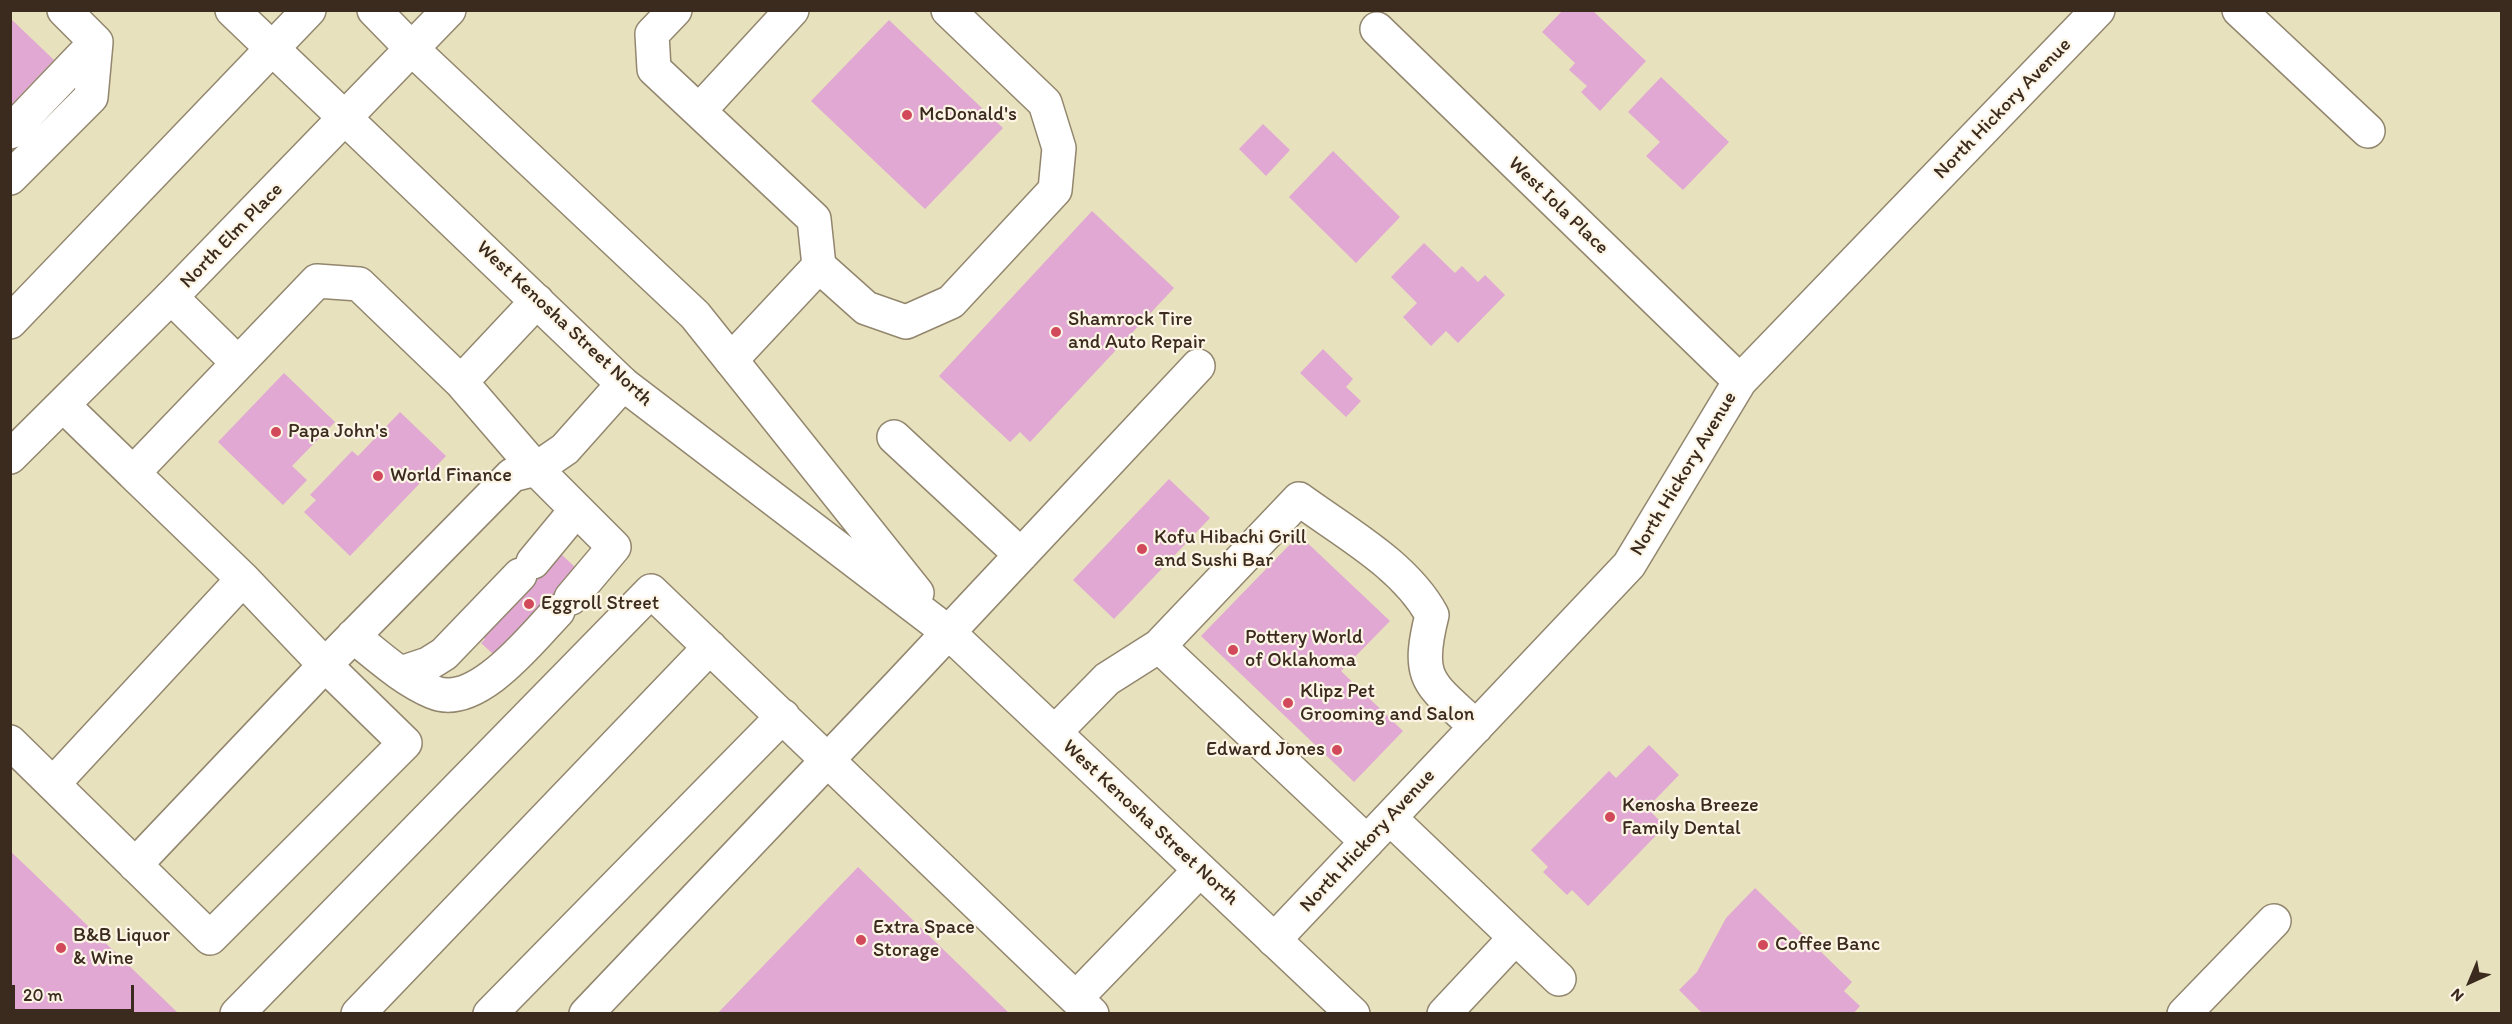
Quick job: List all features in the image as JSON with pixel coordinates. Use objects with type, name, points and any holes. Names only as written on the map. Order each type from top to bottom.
[{"type":"main road","points":[[64,10],[96,42]]},
{"type":"main road","name":"West Kenosha Street North","points":[[232,10],[623,384],[948,632],[1353,1014]]},
{"type":"main road","points":[[10,322],[309,10]]},
{"type":"main road","name":"West Kenosha Street North","points":[[374,10],[412,49],[695,315],[948,632]]},
{"type":"main road","name":"North Elm Place","points":[[10,457],[64,406],[449,10]]},
{"type":"main road","points":[[675,10],[652,34],[654,69],[814,219],[819,266],[866,308],[906,322],[951,302],[1055,190],[1059,148],[1045,103],[953,12]]},
{"type":"main road","points":[[699,111],[792,10]]},
{"type":"main road","name":"North Hickory Avenue","points":[[1274,940],[1629,565],[1740,381],[2098,10]]},
{"type":"main road","points":[[2239,10],[2368,131]]},
{"type":"main road","name":"West Iola Place","points":[[1377,29],[1740,381]]},
{"type":"main road","points":[[10,132],[96,42]]},
{"type":"main road","points":[[10,178],[91,97],[96,42]]},
{"type":"main road","points":[[731,360],[819,266]]},
{"type":"main road","points":[[133,473],[316,281],[359,284],[461,382],[536,469],[614,547],[565,604],[492,677],[466,691],[452,695],[434,693],[401,673],[353,636]]},
{"type":"main road","points":[[171,297],[238,363]]},
{"type":"main road","points":[[461,382],[537,302]]},
{"type":"main road","points":[[586,1014],[1198,366]]},
{"type":"main road","points":[[135,865],[353,636],[512,475],[536,469],[565,449],[623,384]]},
{"type":"main road","points":[[10,742],[210,938],[405,743],[325,665],[243,579],[64,406]]},
{"type":"main road","points":[[894,437],[1021,555]]},
{"type":"main road","points":[[1054,732],[1107,679],[1159,646],[1299,499],[1394,569],[1423,600],[1432,615],[1426,639],[1424,663],[1431,684],[1476,727]]},
{"type":"main road","points":[[401,673],[428,664],[444,654],[527,568],[576,510]]},
{"type":"main road","points":[[53,784],[243,579]]},
{"type":"main road","points":[[237,1014],[651,591],[1084,1006],[1200,870]]},
{"type":"main road","points":[[1159,646],[1367,842]]},
{"type":"main road","points":[[358,1014],[710,647]]},
{"type":"main road","points":[[490,1014],[783,716]]},
{"type":"main road","points":[[1390,818],[1559,979]]},
{"type":"main road","points":[[2184,1014],[2274,921]]},
{"type":"main road","points":[[1444,1014],[1515,938]]},
{"type":"building","points":[[1563,10],[1592,10],[1646,61],[1600,111],[1581,92],[1587,86],[1569,70],[1575,63],[1542,32]]},
{"type":"building","points":[[10,18],[54,60],[11,105],[15,109],[10,114]]},
{"type":"building","name":"McDonald's","points":[[889,20],[1003,128],[925,209],[811,101]]},
{"type":"building","points":[[1661,77],[1729,142],[1683,190],[1646,156],[1660,142],[1628,112]]},
{"type":"building","points":[[1263,124],[1290,150],[1266,176],[1239,149]]},
{"type":"building","points":[[1333,151],[1400,217],[1356,263],[1289,197]]},
{"type":"building","name":"Shamrock Tire and Auto Repair","points":[[1092,211],[1174,288],[1030,442],[1020,432],[1010,442],[939,376]]},
{"type":"building","points":[[1424,243],[1455,273],[1462,266],[1478,282],[1485,275],[1505,295],[1458,343],[1446,331],[1431,346],[1403,317],[1417,303],[1391,277]]},
{"type":"building","points":[[1323,349],[1353,379],[1346,387],[1361,401],[1346,417],[1300,373]]},
{"type":"building","name":"Papa John's","points":[[284,373],[335,422],[292,466],[307,480],[283,505],[218,442]]},
{"type":"building","name":"World Finance","points":[[400,412],[446,456],[350,556],[304,512],[316,500],[310,495],[352,451],[358,456]]},
{"type":"building","name":"Kofu Hibachi Grill and Sushi Bar","points":[[1169,479],[1210,518],[1114,619],[1073,580]]},
{"type":"building","points":[[1299,535],[1390,621],[1341,671],[1403,731],[1354,782],[1201,636]]},
{"type":"building","name":"Eggroll Street","points":[[561,554],[577,569],[565,588],[498,652],[496,650],[493,654],[481,643],[485,639],[482,637],[528,583]]},
{"type":"building","name":"Kenosha Breeze Family Dental","points":[[1649,745],[1679,775],[1647,808],[1665,826],[1588,906],[1572,890],[1567,895],[1543,872],[1548,867],[1531,850],[1609,771],[1616,778]]},
{"type":"building","name":"B&B Liquor & Wine","points":[[10,851],[26,866],[179,1014],[10,1014]]},
{"type":"building","name":"Extra Space Storage","points":[[858,867],[1010,1014],[717,1014]]},
{"type":"building","name":"Coffee Banc","points":[[1755,888],[1852,982],[1844,991],[1860,1006],[1853,1014],[1703,1014],[1679,990],[1697,972],[1726,918]]},
{"type":"place","name":"McDonald's","points":[[907,115]]},
{"type":"place","name":"Shamrock Tire and Auto Repair","points":[[1056,332]]},
{"type":"place","name":"Papa John's","points":[[276,432]]},
{"type":"place","name":"World Finance","points":[[378,476]]},
{"type":"place","name":"Kofu Hibachi Grill and Sushi Bar","points":[[1142,549]]},
{"type":"place","name":"Eggroll Street","points":[[529,604]]},
{"type":"place","name":"Pottery World of Oklahoma","points":[[1233,650]]},
{"type":"place","name":"Klipz Pet Grooming and Salon","points":[[1288,703]]},
{"type":"place","name":"Edward Jones","points":[[1337,750]]},
{"type":"place","name":"Kenosha Breeze Family Dental","points":[[1610,817]]},
{"type":"place","name":"Extra Space Storage","points":[[861,940]]},
{"type":"place","name":"Coffee Banc","points":[[1763,945]]},
{"type":"place","name":"B&B Liquor & Wine","points":[[61,948]]}]
